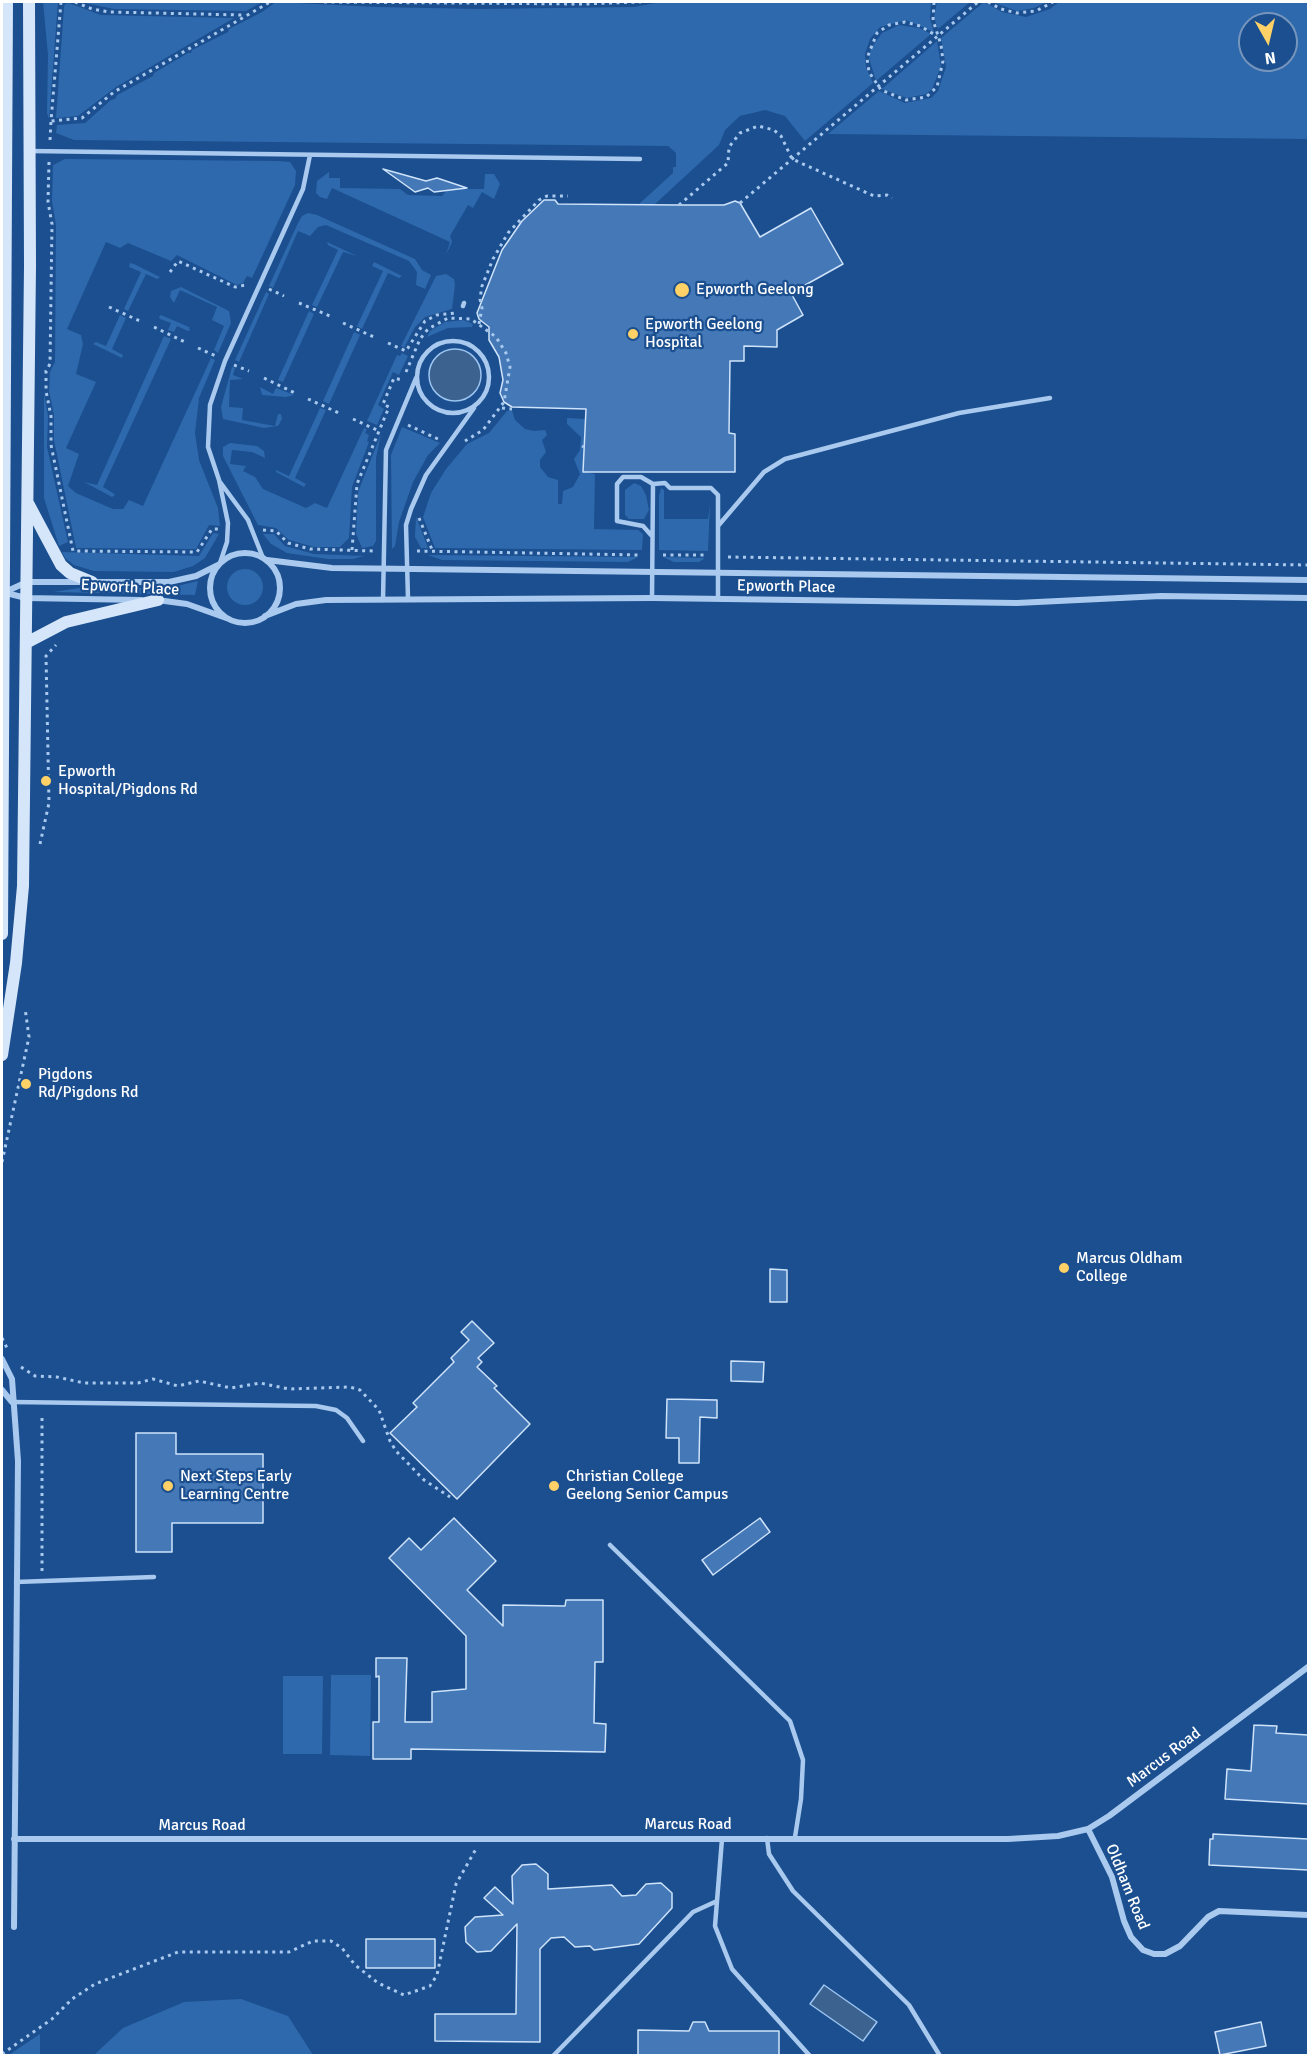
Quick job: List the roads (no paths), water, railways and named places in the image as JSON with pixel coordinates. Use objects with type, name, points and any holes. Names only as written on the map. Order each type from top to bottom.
[{"type":"street","points":[[2,934],[7,2]]},
{"type":"street","points":[[2,1055],[21,916],[27,582],[29,2]]},
{"type":"street","points":[[27,502],[61,565],[70,573],[92,582]]},
{"type":"street","points":[[241,553],[265,559],[278,576],[280,589],[274,607],[265,616],[247,623],[229,619],[216,608],[210,592],[212,575],[219,564],[241,553]]},
{"type":"street","name":"Epworth Place","points":[[265,559],[312,567],[1308,580]]},
{"type":"street","name":"Epworth Place","points":[[27,582],[170,582],[195,576],[219,564]]},
{"type":"street","points":[[3,592],[27,582]]},
{"type":"street","name":"Epworth Place","points":[[3,592],[26,598],[158,600],[188,604],[229,619]]},
{"type":"street","name":"Epworth Place","points":[[265,616],[287,606],[314,601],[408,599],[652,598],[1017,603],[1161,596],[1308,598]]},
{"type":"street","points":[[26,644],[50,628],[66,622],[158,600]]},
{"type":"street","points":[[2,1359],[11,1374],[18,1461],[14,1927]]},
{"type":"street","points":[[2,1390],[12,1402]]},
{"type":"street","name":"Marcus Road","points":[[14,1839],[722,1839],[795,1837],[1008,1839],[1058,1836],[1088,1829],[1116,1811],[1308,1667]]},
{"type":"street","name":"Oldham Road","points":[[1088,1829],[1112,1877],[1124,1921],[1131,1937],[1143,1950],[1154,1954],[1165,1954],[1180,1946],[1208,1917],[1219,1911],[1308,1915]]},
{"type":"lane","points":[[30,151],[640,159]]},
{"type":"lane","points":[[219,564],[227,545],[228,530],[219,480],[208,447],[207,419],[213,393],[303,189],[310,155]]},
{"type":"lane","points":[[383,600],[386,450],[416,378],[418,367],[431,348],[453,341],[465,343],[484,358],[489,370],[489,382],[478,404],[426,475],[416,493],[406,525],[408,599]]},
{"type":"lane","points":[[416,378],[424,400],[444,412],[462,412],[478,404]]},
{"type":"lane","points":[[718,526],[764,472],[785,459],[959,413],[1050,398]]},
{"type":"lane","points":[[651,535],[642,526],[618,521],[617,484],[623,477],[641,477],[653,484],[665,483],[670,488],[711,488],[718,495],[718,599]]},
{"type":"lane","points":[[219,480],[248,520],[265,559]]},
{"type":"lane","points":[[652,598],[651,535],[655,526],[653,484]]},
{"type":"lane","points":[[12,1402],[316,1406],[336,1410],[347,1418],[363,1442]]},
{"type":"lane","points":[[610,1545],[790,1722],[803,1760],[801,1799],[795,1837]]},
{"type":"lane","points":[[16,1582],[154,1577]]},
{"type":"lane","points":[[767,1838],[769,1854],[793,1891],[909,2005],[940,2055]]},
{"type":"lane","points":[[722,1839],[715,1926],[732,1969],[810,2055]]},
{"type":"lane","points":[[554,2055],[693,1911],[717,1900]]},
{"type":"place","name":"Epworth Geelong","points":[[682,290]]},
{"type":"place","name":"Epworth Geelong Hospital","points":[[633,334]]},
{"type":"place","name":"Epworth Hospital/Pigdons Rd","points":[[46,781]]},
{"type":"place","name":"Pigdons Rd/Pigdons Rd","points":[[26,1084]]},
{"type":"place","name":"Marcus Oldham College","points":[[1064,1268]]},
{"type":"place","name":"Next Steps Early Learning Centre","points":[[168,1486]]},
{"type":"place","name":"Christian College Geelong Senior Campus","points":[[554,1486]]}]
